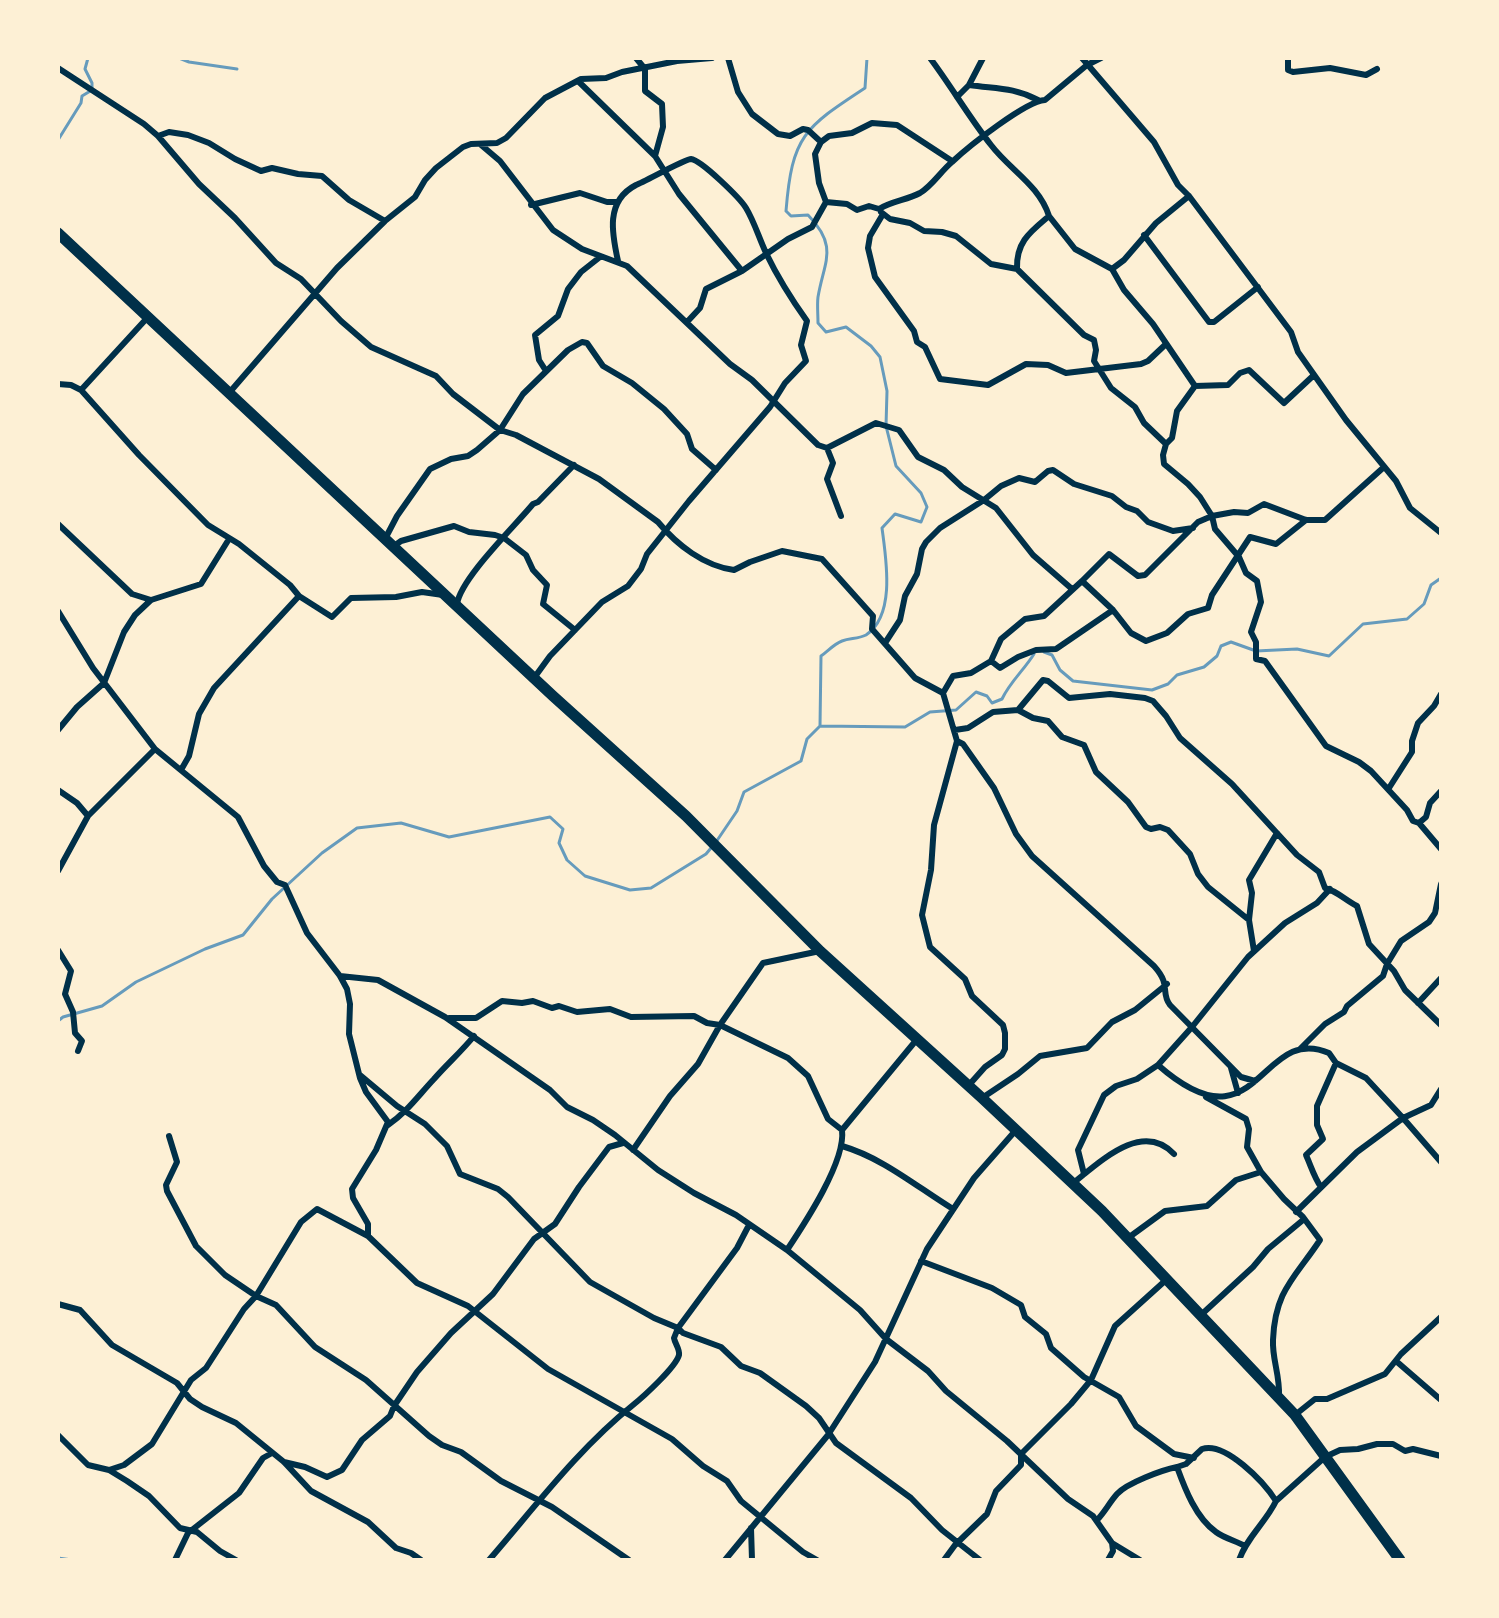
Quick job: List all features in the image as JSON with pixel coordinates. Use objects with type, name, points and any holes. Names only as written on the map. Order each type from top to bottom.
[{"type":"highway","points":[[58,233],[686,816],[820,951],[969,1085],[1128,1238],[1295,1415],[1400,1560]]},
{"type":"street","points":[[636,58],[645,69],[645,91],[662,104],[663,127],[655,156]]},
{"type":"street","points":[[229,393],[313,294],[385,221],[415,197],[425,180],[463,147],[497,143],[506,138],[545,98],[589,77],[606,78],[677,61],[712,58]]},
{"type":"street","points":[[728,58],[738,92],[752,114],[778,134],[790,136],[803,129],[821,142]]},
{"type":"street","points":[[930,58],[1005,162],[1042,197],[1049,216],[1075,249],[1112,269],[1195,386]]},
{"type":"street","points":[[957,97],[969,85],[983,58]]},
{"type":"street","points":[[1082,58],[1154,142],[1178,185],[1294,336],[1298,352],[1346,420],[1399,486],[1410,508],[1441,533]]},
{"type":"street","points":[[969,85],[1008,87],[1045,100],[1087,65],[1101,58]]},
{"type":"street","points":[[1288,58],[1288,70],[1293,72],[1330,68],[1366,75],[1377,69]]},
{"type":"street","points":[[58,68],[158,136],[199,184],[276,263],[301,279],[313,294],[374,349],[436,376],[453,394],[500,430],[574,465],[632,502],[708,565],[731,570],[782,551],[822,559],[845,589],[871,614],[872,629],[915,678],[943,693]]},
{"type":"street","points":[[578,81],[655,156],[703,226],[742,271]]},
{"type":"street","points":[[1038,100],[1006,119],[952,161],[922,191],[891,201],[881,212],[870,236],[868,248],[875,277],[914,331],[917,342],[925,347],[940,379],[988,385],[1026,364],[1048,365],[1066,373],[1141,364],[1166,344]]},
{"type":"street","points":[[687,322],[700,308],[706,289],[742,271],[788,239],[812,227],[826,202],[815,158],[821,142],[829,136],[852,133],[872,123],[897,125],[952,161]]},
{"type":"street","points":[[158,136],[169,132],[188,135],[261,171],[272,168],[322,176],[352,202],[385,221]]},
{"type":"street","points":[[480,144],[500,161],[553,230],[567,240],[600,257],[618,261],[632,271],[818,445],[827,448],[870,424],[892,426],[902,434],[918,457],[944,470],[962,487],[996,508],[1033,555],[1072,589]]},
{"type":"street","points":[[534,678],[602,602],[628,586],[641,569],[647,554],[785,383],[805,363],[801,345],[807,321],[766,254],[745,205],[703,163],[688,159],[631,188],[618,202],[611,229],[618,261]]},
{"type":"street","points":[[531,205],[580,193],[607,202],[618,202]]},
{"type":"street","points":[[1112,269],[1124,260],[1144,235],[1189,196]]},
{"type":"street","points":[[826,202],[836,201],[859,210],[869,206],[924,231],[956,236],[991,264],[1017,269],[1084,335],[1094,340],[1094,361],[1111,388],[1135,407],[1144,423],[1166,444]]},
{"type":"street","points":[[1017,269],[1019,248],[1049,216]]},
{"type":"street","points":[[1144,235],[1209,322],[1218,319],[1258,287]]},
{"type":"street","points":[[546,371],[539,360],[535,335],[558,316],[568,289],[581,272],[600,257]]},
{"type":"street","points":[[81,390],[148,317]]},
{"type":"street","points":[[575,630],[543,604],[547,585],[533,570],[526,555],[504,538],[454,526],[390,543],[397,516],[430,469],[472,454],[500,430],[514,405],[546,371],[568,350],[585,342],[603,366],[632,383],[664,409],[687,434],[692,449],[716,470]]},
{"type":"street","points":[[1195,386],[1228,385],[1240,373],[1249,370],[1284,403],[1314,375]]},
{"type":"street","points":[[58,384],[81,390],[208,525],[285,581],[299,596],[332,617],[351,598],[396,597],[422,592],[446,595]]},
{"type":"street","points":[[1195,386],[1177,411],[1172,438],[1166,444],[1163,455],[1164,464],[1188,484],[1212,516],[1215,529],[1239,557],[1246,573],[1257,581],[1261,606],[1251,632],[1256,642],[1256,659],[1265,661],[1329,749],[1359,762],[1389,788],[1412,820],[1419,823],[1441,849]]},
{"type":"street","points":[[827,448],[833,463],[827,479],[841,516]]},
{"type":"street","points":[[457,604],[461,588],[533,504],[574,465]]},
{"type":"street","points":[[969,1085],[985,1067],[1002,1055],[1004,1028],[972,996],[965,979],[930,947],[922,915],[930,878],[934,825],[957,741],[943,693],[953,676],[971,673],[991,661],[1001,639],[1025,619],[1044,616],[1109,554],[1138,576],[1145,575],[1193,528],[1212,516],[1248,513],[1264,504],[1306,520],[1325,520],[1384,467]]},
{"type":"street","points":[[885,643],[900,620],[905,596],[917,574],[924,545],[940,528],[1016,478],[1035,482],[1052,470],[1077,486],[1112,496],[1137,511],[1148,522],[1173,531],[1193,528]]},
{"type":"street","points":[[1082,581],[1113,610],[1134,636],[1146,641],[1153,640],[1167,633],[1188,614],[1208,608],[1212,595],[1250,537],[1276,544],[1306,520]]},
{"type":"street","points":[[58,524],[111,571],[124,588],[151,600],[201,584],[229,539]]},
{"type":"street","points":[[181,770],[192,746],[199,714],[214,688],[299,596]]},
{"type":"street","points":[[58,730],[77,707],[104,683],[124,632],[135,615],[151,600]]},
{"type":"street","points":[[991,661],[998,668],[1036,650],[1056,649],[1113,610]]},
{"type":"street","points":[[58,611],[104,683],[155,749],[240,820],[264,866],[277,882],[285,885],[307,933],[340,976],[349,996],[349,1034],[360,1075],[366,1092],[387,1119],[388,1125]]},
{"type":"street","points":[[1018,710],[1043,680],[1069,698],[1110,694],[1149,699],[1166,716],[1180,738],[1232,784],[1297,855],[1319,872],[1324,886],[1357,906],[1367,941],[1405,990],[1440,1022]]},
{"type":"street","points":[[1389,788],[1412,752],[1418,723],[1441,694]]},
{"type":"street","points":[[955,730],[968,728],[993,712],[1018,710],[1048,721],[1062,737],[1084,745],[1092,767],[1128,802],[1146,827],[1168,830],[1190,854],[1198,874],[1208,887],[1249,920]]},
{"type":"street","points":[[957,741],[963,744],[994,788],[1016,834],[1032,856],[1140,952],[1163,976],[1167,984],[1167,1002],[1241,1077],[1255,1081]]},
{"type":"street","points":[[58,871],[88,816],[155,749]]},
{"type":"street","points":[[58,790],[77,803],[88,816]]},
{"type":"street","points":[[1419,823],[1441,791]]},
{"type":"street","points":[[1254,951],[1249,920],[1252,893],[1249,880],[1277,833]]},
{"type":"street","points":[[1203,1096],[1220,1098],[1238,1093],[1265,1070],[1300,1049],[1325,1024],[1344,1012],[1347,1006],[1382,978],[1401,941],[1433,918],[1441,884]]},
{"type":"street","points":[[1084,1174],[1078,1150],[1102,1098],[1116,1086],[1137,1079],[1158,1065],[1254,951],[1285,923],[1317,903],[1330,889]]},
{"type":"street","points":[[58,950],[71,971],[65,994],[73,1012],[75,1033],[81,1039],[78,1051]]},
{"type":"street","points":[[633,1150],[670,1096],[698,1064],[720,1025],[763,963],[820,951]]},
{"type":"street","points":[[340,976],[378,980],[445,1017],[550,1090],[567,1107],[593,1120],[674,1180],[736,1215],[787,1250],[860,1310],[886,1339],[928,1371],[946,1391],[1021,1454],[1068,1499],[1097,1520],[1112,1543],[1140,1560]]},
{"type":"street","points":[[1418,1003],[1441,978]]},
{"type":"street","points":[[982,1098],[1040,1056],[1087,1048],[1112,1022],[1135,1010],[1167,984]]},
{"type":"street","points":[[445,1017],[476,1018],[499,1002],[533,1001],[577,1012],[610,1009],[636,1018],[690,1015],[720,1025],[791,1060],[814,1085],[828,1119],[842,1130]]},
{"type":"street","points":[[368,1236],[368,1224],[353,1198],[352,1189],[388,1125],[407,1112],[474,1036]]},
{"type":"street","points":[[787,1250],[815,1206],[842,1146],[842,1130],[918,1038]]},
{"type":"street","points":[[1300,1049],[1326,1051],[1336,1063],[1366,1078],[1441,1162]]},
{"type":"street","points":[[1321,1187],[1314,1178],[1306,1155],[1323,1139],[1317,1125],[1317,1106],[1336,1063]]},
{"type":"street","points":[[1158,1065],[1175,1080],[1246,1119],[1249,1129],[1247,1147],[1261,1172],[1320,1240],[1285,1286],[1279,1300],[1273,1341],[1280,1377],[1279,1399]]},
{"type":"street","points":[[1231,1068],[1238,1093]]},
{"type":"street","points":[[360,1075],[425,1124],[447,1146],[460,1174],[500,1191],[590,1282],[654,1318],[721,1347],[741,1366],[760,1373],[806,1406],[819,1418],[828,1435],[911,1498],[942,1530],[980,1560]]},
{"type":"street","points":[[1296,1212],[1357,1152],[1403,1118],[1431,1105],[1441,1089]]},
{"type":"street","points":[[725,1560],[828,1435],[866,1378],[921,1261],[953,1209],[974,1178],[1016,1130]]},
{"type":"street","points":[[169,1136],[177,1162],[166,1187],[196,1246],[212,1264],[256,1296],[276,1305],[315,1347],[366,1380],[442,1445],[461,1452],[501,1481],[541,1501],[629,1560]]},
{"type":"street","points":[[1072,1184],[1122,1148],[1138,1141],[1165,1145],[1174,1154]]},
{"type":"street","points":[[284,1462],[305,1467],[321,1476],[333,1476],[342,1470],[362,1440],[390,1416],[417,1372],[451,1333],[493,1294],[525,1248],[555,1224],[609,1147],[614,1143],[623,1143]]},
{"type":"street","points":[[842,1146],[877,1158],[893,1172],[953,1209]]},
{"type":"street","points":[[1128,1238],[1165,1211],[1207,1206],[1236,1180],[1261,1172]]},
{"type":"street","points":[[109,1470],[124,1465],[152,1444],[191,1380],[206,1368],[244,1309],[256,1296],[301,1222],[317,1209],[368,1236],[401,1265],[412,1280],[453,1298],[540,1364],[672,1439],[703,1466],[727,1481],[741,1501],[817,1560]]},
{"type":"street","points":[[1202,1314],[1268,1249],[1303,1220]]},
{"type":"street","points":[[489,1560],[585,1451],[647,1395],[677,1358],[680,1350],[674,1338],[678,1328],[737,1248],[749,1225]]},
{"type":"street","points":[[921,1261],[992,1288],[1021,1305],[1025,1317],[1046,1334],[1051,1348],[1091,1380],[1119,1397],[1136,1426],[1174,1454],[1194,1458]]},
{"type":"street","points":[[944,1560],[987,1514],[996,1491],[1021,1465],[1021,1454],[1091,1380],[1115,1326],[1166,1280]]},
{"type":"street","points":[[58,1304],[80,1310],[112,1345],[175,1382],[202,1407],[236,1423],[284,1462],[311,1491],[368,1522],[393,1546],[421,1560]]},
{"type":"street","points":[[1295,1415],[1315,1399],[1327,1399],[1385,1374],[1441,1317]]},
{"type":"street","points":[[1396,1361],[1441,1400]]},
{"type":"street","points":[[58,1435],[88,1465],[109,1470],[149,1496],[180,1528],[191,1530],[236,1560]]},
{"type":"street","points":[[1239,1560],[1276,1501],[1325,1457],[1340,1450],[1381,1444],[1441,1456]]},
{"type":"street","points":[[1097,1520],[1117,1494],[1127,1487],[1177,1467],[1208,1447],[1218,1449],[1262,1482],[1276,1501]]},
{"type":"street","points":[[175,1560],[191,1530],[239,1493],[263,1458],[272,1453]]},
{"type":"street","points":[[1177,1467],[1204,1520],[1216,1532],[1245,1546]]},
{"type":"street","points":[[751,1528],[752,1560]]},
{"type":"street","points":[[1108,1560],[1113,1551],[1112,1543]]},
{"type":"waterway","points":[[58,140],[81,103],[82,96],[92,90],[85,69],[88,58]]},
{"type":"waterway","points":[[179,58],[237,69]]},
{"type":"waterway","points":[[716,842],[737,811],[744,792],[801,761],[807,739],[820,726],[821,656],[839,642],[866,635],[882,614],[887,586],[882,528],[895,514],[921,522],[927,507],[921,493],[896,466],[886,426],[887,391],[880,357],[846,327],[826,332],[818,323],[818,297],[827,254],[823,236],[808,215],[791,216],[786,211],[792,166],[805,136],[828,114],[865,88],[867,58]]},
{"type":"waterway","points":[[1044,652],[1052,655],[1060,670],[1073,681],[1152,690],[1168,684],[1177,675],[1204,667],[1217,656],[1221,646],[1231,642],[1256,651],[1297,649],[1329,656],[1363,624],[1407,619],[1424,604],[1431,585],[1441,578]]},
{"type":"waterway","points":[[820,726],[905,727],[930,712],[956,710],[976,692],[987,696],[992,703],[1002,699],[1034,654]]},
{"type":"waterway","points":[[58,1021],[102,1006],[136,982],[205,949],[243,935],[272,899],[322,853],[357,828],[401,823],[449,837],[550,817],[563,829],[559,843],[567,860],[585,876],[630,890],[651,888],[711,848]]},
{"type":"waterway","points":[[58,1558],[72,1560]]}]
